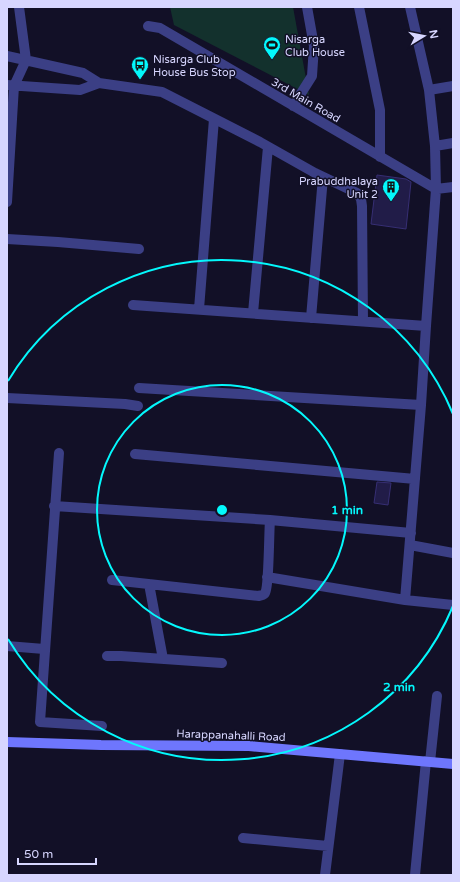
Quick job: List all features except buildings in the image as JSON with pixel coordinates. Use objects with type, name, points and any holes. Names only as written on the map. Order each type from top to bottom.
[{"type":"street","points":[[7,202],[11,86],[26,60],[19,7]]},
{"type":"street","points":[[293,106],[312,76],[314,46],[307,7]]},
{"type":"street","points":[[359,7],[380,110],[380,157]]},
{"type":"street","points":[[405,600],[422,405],[436,189],[435,146],[429,90],[410,7]]},
{"type":"street","name":"3rd Main Road","points":[[148,26],[160,28],[436,189]]},
{"type":"street","points":[[7,56],[83,73],[99,83],[162,92],[323,177],[357,193],[362,199],[363,322]]},
{"type":"street","points":[[11,86],[80,90],[99,83]]},
{"type":"street","points":[[429,90],[453,86]]},
{"type":"street","points":[[199,310],[214,119]]},
{"type":"street","points":[[435,146],[453,143]]},
{"type":"street","points":[[253,313],[268,147]]},
{"type":"street","points":[[311,318],[323,177]]},
{"type":"street","points":[[436,189],[453,187]]},
{"type":"street","points":[[7,239],[139,249]]},
{"type":"street","points":[[133,305],[426,326]]},
{"type":"street","points":[[139,388],[422,405]]},
{"type":"street","points":[[7,398],[125,404],[138,406]]},
{"type":"street","points":[[59,452],[40,722],[102,726]]},
{"type":"street","points":[[135,454],[415,480]]},
{"type":"street","points":[[54,506],[270,520],[411,533]]},
{"type":"street","points":[[112,580],[260,596],[266,592],[270,520]]},
{"type":"street","points":[[410,545],[453,553]]},
{"type":"street","points":[[267,577],[405,600],[453,605]]},
{"type":"street","points":[[149,584],[163,659]]},
{"type":"street","points":[[7,646],[44,649]]},
{"type":"street","points":[[107,656],[222,663]]},
{"type":"street","points":[[414,875],[437,696]]},
{"type":"street","name":"Harappanahalli Road","points":[[7,742],[101,745],[249,746],[453,764]]},
{"type":"street","points":[[325,875],[340,754]]},
{"type":"street","points":[[243,838],[328,846]]},
{"type":"green space","name":"Nisarga Club House","points":[[170,7],[293,7],[309,95],[174,25]]},
{"type":"place","name":"Nisarga Club House","points":[[272,60]]},
{"type":"place","name":"Nisarga Club House Bus Stop","points":[[140,80]]},
{"type":"place","name":"Prabuddhalaya Unit 2","points":[[391,202]]}]
